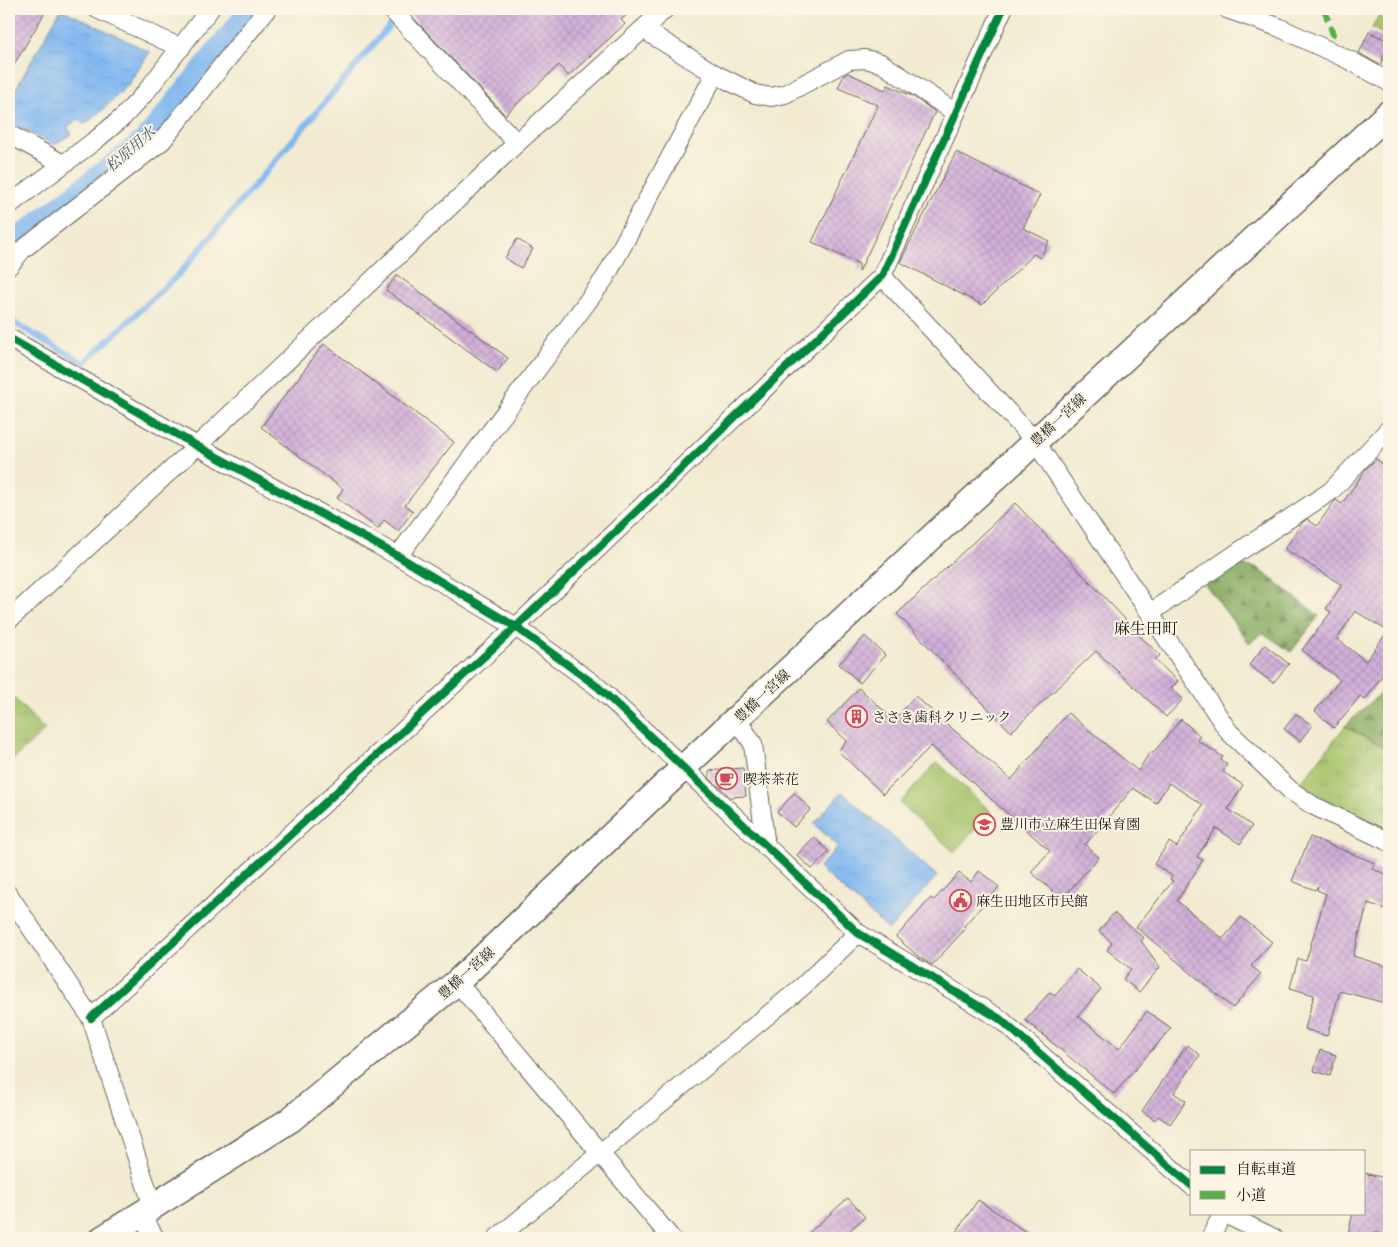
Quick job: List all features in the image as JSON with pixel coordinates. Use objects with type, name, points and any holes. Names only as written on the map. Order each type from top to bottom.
[{"type":"main road","name":"豊橋一宮線","points":[[103,1238],[290,1120],[457,982],[1035,441],[1389,114]]},
{"type":"street","points":[[96,9],[181,48]]},
{"type":"street","points":[[9,205],[123,117],[146,92],[210,9]]},
{"type":"street","points":[[9,266],[22,250],[162,141],[267,9]]},
{"type":"street","points":[[391,9],[517,143]]},
{"type":"street","points":[[9,620],[197,446],[517,143],[665,9]]},
{"type":"street","points":[[91,1018],[516,626],[882,276],[1003,9]]},
{"type":"street","points":[[1227,9],[1278,27],[1389,82]]},
{"type":"street","points":[[643,29],[715,74],[756,94],[771,96],[784,94],[849,60],[864,59],[881,64],[956,113]]},
{"type":"street","points":[[398,556],[605,278],[715,74]]},
{"type":"street","points":[[9,134],[63,164]]},
{"type":"street","points":[[882,276],[1035,441],[1229,732],[1297,795],[1312,805],[1389,842]]},
{"type":"street","points":[[9,338],[197,446],[398,556],[516,626],[598,687],[858,933],[1000,1019],[1190,1184]]},
{"type":"street","points":[[1150,613],[1237,553],[1332,492],[1389,429]]},
{"type":"street","points":[[737,719],[753,744],[766,847]]},
{"type":"street","points":[[9,895],[91,1018],[155,1238]]},
{"type":"street","points":[[497,1238],[802,987],[858,933]]},
{"type":"street","points":[[457,982],[671,1238]]},
{"type":"street","points":[[1210,1238],[1222,1214]]},
{"type":"street","points":[[1225,1214],[1274,1238]]},
{"type":"green space","points":[[1382,9],[1389,9],[1389,37],[1372,28]]},
{"type":"green space","points":[[1233,564],[1258,568],[1319,616],[1291,652],[1263,633],[1249,643],[1205,584]]},
{"type":"green space","points":[[1389,685],[1389,749],[1345,726]]},
{"type":"green space","points":[[9,693],[45,730],[9,763]]},
{"type":"green space","points":[[1345,726],[1389,750],[1389,831],[1318,797],[1300,784]]},
{"type":"green space","points":[[937,762],[991,812],[954,852],[900,803]]},
{"type":"water","points":[[61,9],[150,52],[128,85],[106,107],[84,125],[78,119],[67,127],[72,134],[54,145],[9,122],[9,101]]},
{"type":"water","points":[[842,792],[937,876],[889,930],[819,868],[838,846],[814,824]]},
{"type":"building","points":[[9,9],[47,9],[9,73]]},
{"type":"building","points":[[405,9],[633,9],[621,20],[625,24],[568,76],[559,65],[505,115]]},
{"type":"building","points":[[1369,32],[1389,41],[1389,46],[1380,65],[1359,53]]},
{"type":"building","points":[[848,73],[885,90],[888,85],[914,97],[935,112],[859,272],[859,264],[812,242],[878,105],[838,88],[844,75]]},
{"type":"building","points":[[956,152],[1040,195],[1023,228],[1049,241],[1040,258],[1034,254],[982,305],[900,262]]},
{"type":"building","points":[[517,239],[533,249],[521,268],[505,258]]},
{"type":"building","points":[[397,275],[508,358],[497,372],[386,290]]},
{"type":"building","points":[[324,344],[454,442],[405,505],[413,511],[398,531],[384,520],[378,529],[337,498],[343,489],[261,427]]},
{"type":"building","points":[[1376,459],[1389,468],[1389,666],[1365,700],[1360,696],[1334,728],[1315,711],[1340,680],[1302,650],[1331,612],[1326,609],[1342,585],[1285,549],[1302,523],[1307,519],[1317,526],[1336,500],[1342,504],[1366,469]],"holes":[[[1355,611],[1388,631],[1366,661],[1337,639]]]},
{"type":"building","points":[[1015,503],[1127,621],[1126,623],[1160,655],[1155,660],[1178,681],[1171,688],[1183,699],[1166,717],[1096,651],[1011,732],[897,614]]},
{"type":"building","points":[[865,636],[885,655],[860,683],[839,664]]},
{"type":"building","points":[[1265,645],[1289,664],[1273,683],[1249,665]]},
{"type":"building","points":[[859,688],[894,720],[915,696],[1011,780],[1068,713],[1138,771],[1150,752],[1153,753],[1181,719],[1200,736],[1197,740],[1223,757],[1221,760],[1227,764],[1223,772],[1243,785],[1228,809],[1252,826],[1240,844],[1216,828],[1197,857],[1203,860],[1177,901],[1223,939],[1241,917],[1272,942],[1251,966],[1261,974],[1233,1008],[1136,927],[1173,881],[1170,879],[1172,876],[1154,864],[1169,842],[1177,847],[1203,805],[1169,783],[1156,803],[1133,788],[1085,845],[1099,857],[1062,899],[1031,872],[1050,851],[931,746],[883,794],[838,751],[847,741],[827,722]]},
{"type":"building","points":[[1296,714],[1312,725],[1300,741],[1284,729]]},
{"type":"building","name":"喫茶茶花","points":[[743,768],[746,796],[730,797],[709,778],[709,771]]},
{"type":"building","points":[[794,793],[811,809],[794,827],[777,812]]},
{"type":"building","points":[[814,837],[829,852],[812,869],[797,855]]},
{"type":"building","points":[[1310,837],[1375,863],[1372,869],[1389,875],[1389,910],[1368,903],[1353,956],[1389,967],[1389,1004],[1340,991],[1327,1036],[1305,1029],[1314,995],[1290,988],[1298,959],[1306,961],[1326,894],[1317,890],[1318,886],[1315,890],[1292,881]]},
{"type":"building","points":[[979,871],[999,887],[964,926],[966,928],[932,965],[919,957],[896,937],[931,898],[934,900],[959,873],[971,882]]},
{"type":"building","points":[[1114,913],[1144,938],[1141,941],[1160,967],[1139,992],[1123,979],[1131,969],[1107,950],[1112,943],[1099,931]]},
{"type":"building","points":[[1077,969],[1101,989],[1078,1016],[1119,1049],[1147,1011],[1171,1028],[1114,1094],[1025,1020],[1050,992],[1055,996]]},
{"type":"building","points":[[1187,1045],[1200,1055],[1174,1093],[1186,1101],[1170,1124],[1158,1116],[1155,1120],[1142,1111]]},
{"type":"building","points":[[1320,1050],[1336,1055],[1330,1076],[1314,1071]]},
{"type":"building","points":[[1366,1173],[1389,1179],[1389,1236],[1374,1232],[1372,1238],[1347,1238],[1353,1214],[1366,1214]]},
{"type":"building","points":[[848,1198],[865,1217],[841,1238],[803,1238]]},
{"type":"building","points":[[978,1200],[1035,1238],[952,1238]]},
{"type":"waterway","name":"松原用水","points":[[9,246],[147,138],[251,9]]},
{"type":"waterway","points":[[9,320],[84,363],[180,273],[392,23]]},
{"type":"marked path","points":[[1324,9],[1333,34],[1328,41]]},
{"type":"cycle path","points":[[91,1018],[516,627],[882,276],[1003,9]]},
{"type":"cycle path","points":[[9,338],[197,446],[398,556],[516,627],[598,687],[858,933],[1000,1019],[1190,1184]]},
{"type":"place","name":"ささき歯科クリニック","points":[[856,717]]},
{"type":"place","name":"喫茶茶花","points":[[727,779]]},
{"type":"place","name":"豊川市立麻生田保育園","points":[[984,824]]},
{"type":"place","name":"麻生田地区市民館","points":[[960,901]]},
{"type":"district","name":"麻生田町","points":[[1146,628]]}]
